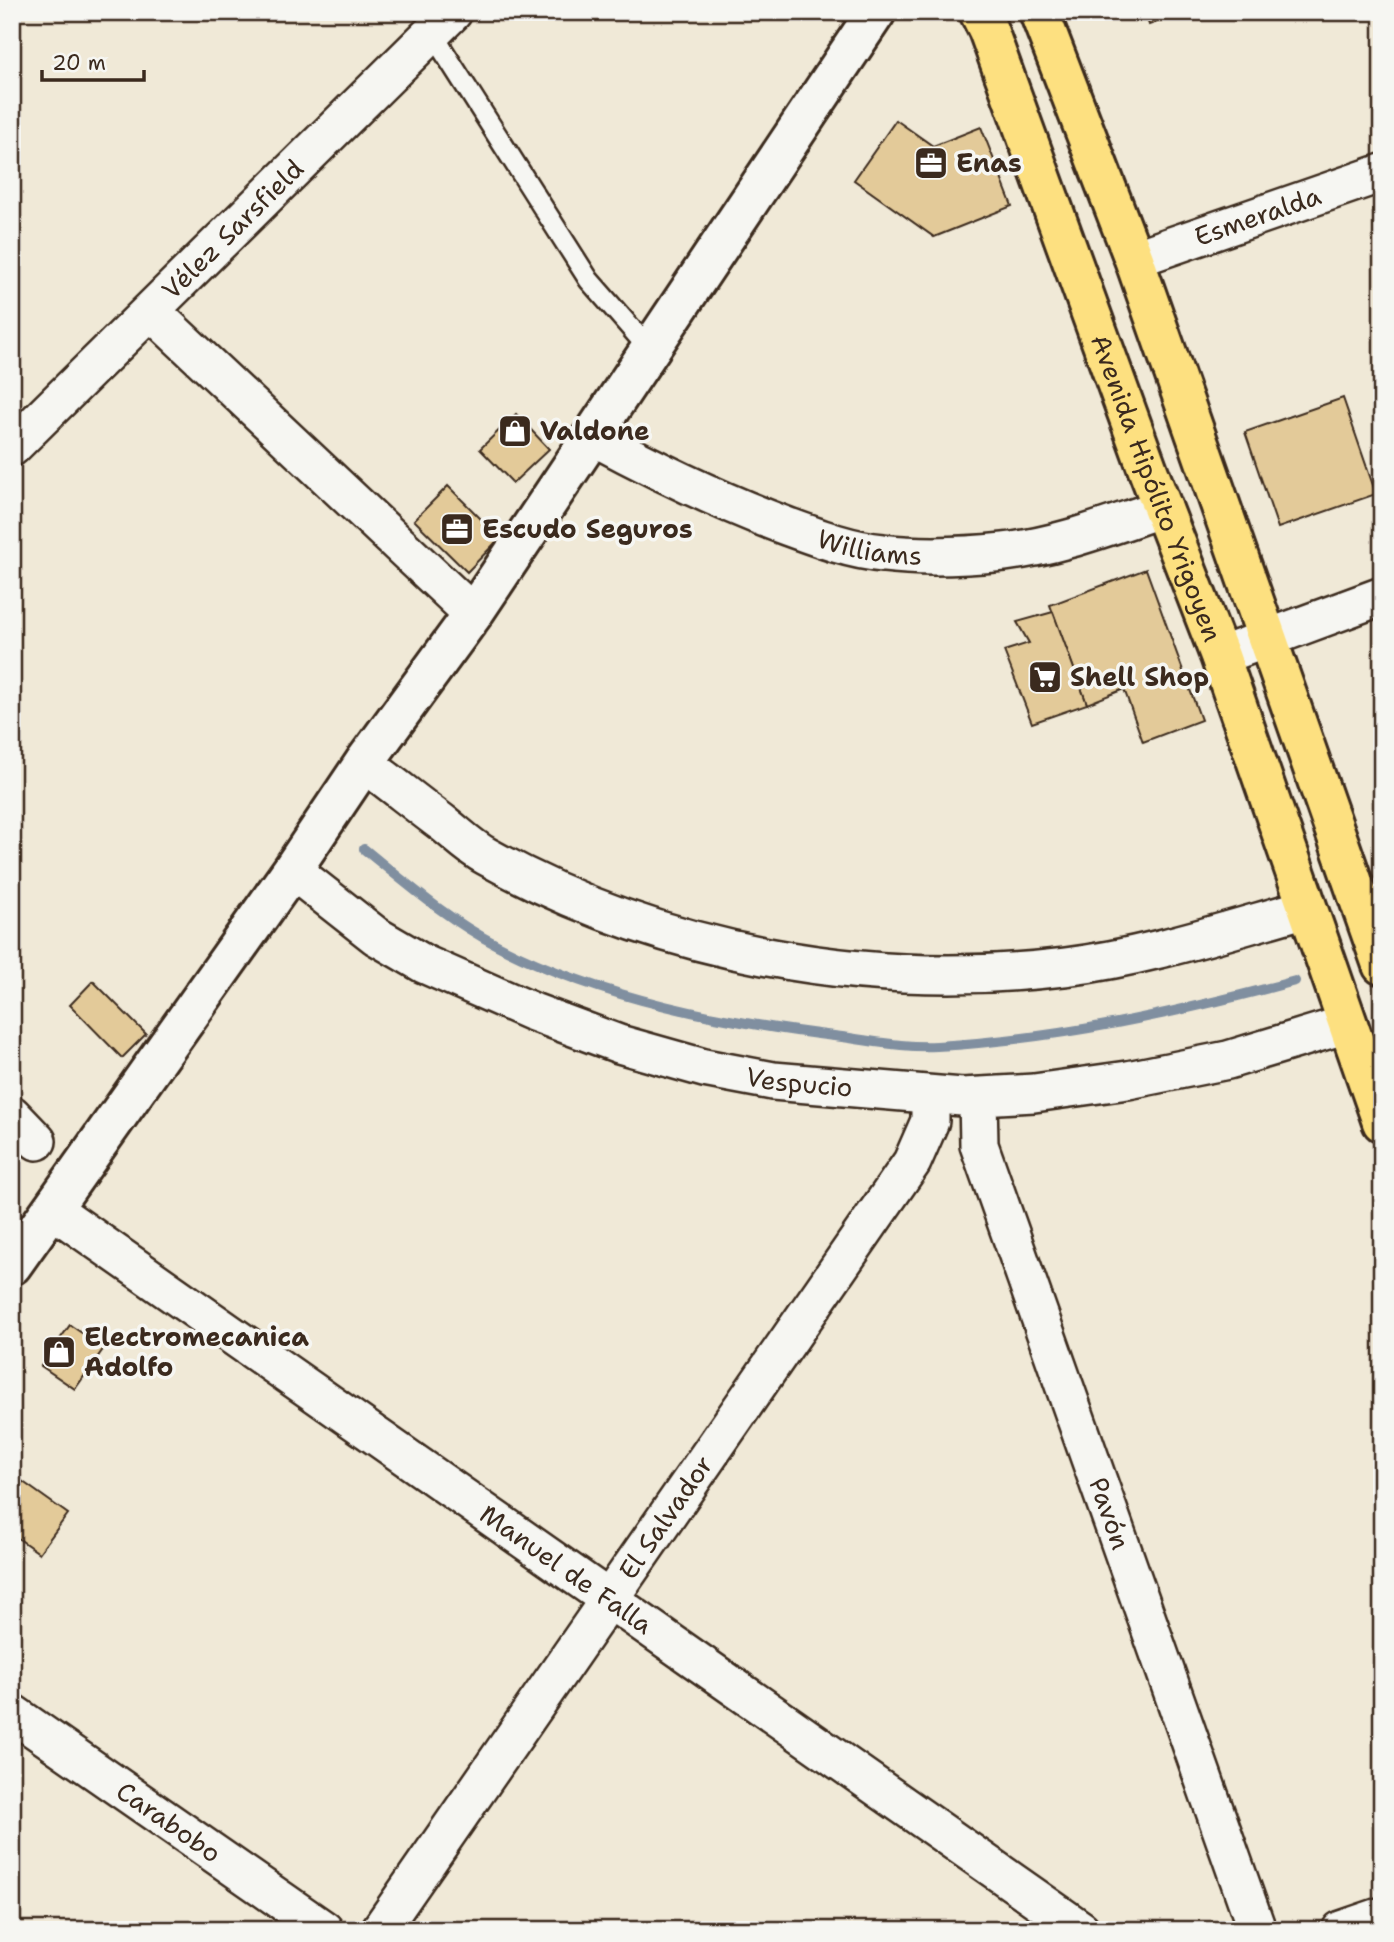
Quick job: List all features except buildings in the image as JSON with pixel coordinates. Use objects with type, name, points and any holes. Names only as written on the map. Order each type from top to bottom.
[{"type":"main road","points":[[12,1265],[292,870],[364,763],[473,614],[876,12]]},
{"type":"main road","name":"Avenida Hipólito Yrigoyen","points":[[979,12],[988,30],[1220,656],[1382,1122]]},
{"type":"main road","name":"Avenida Hipólito Yrigoyen","points":[[1039,12],[1134,259],[1382,965]]},
{"type":"street","name":"Vélez Sarsfield","points":[[12,447],[152,312],[443,22]]},
{"type":"street","name":"Esmeralda","points":[[1134,259],[1382,173]]},
{"type":"street","points":[[152,312],[473,614]]},
{"type":"street","name":"Williams","points":[[594,437],[678,483],[737,508],[819,538],[881,553],[946,556],[1006,552],[1065,541],[1163,508]]},
{"type":"street","points":[[1220,656],[1382,596]]},
{"type":"street","points":[[364,763],[484,855],[567,896],[646,928],[806,963],[889,973],[970,973],[1066,967],[1156,950],[1307,908]]},
{"type":"street","name":"Vespucio","points":[[292,870],[376,936],[424,964],[533,1012],[619,1044],[704,1068],[773,1081],[930,1095],[978,1097],[1034,1093],[1140,1078],[1228,1060],[1347,1024]]},
{"type":"street","name":"El Salvador","points":[[380,1930],[912,1163],[930,1121],[930,1095]]},
{"type":"street","name":"Pavón","points":[[978,1097],[979,1145],[1257,1930]]},
{"type":"street","points":[[12,1115],[37,1141]]},
{"type":"street","name":"Manuel de Falla","points":[[52,1209],[1082,1930]]},
{"type":"street","name":"Carabobo","points":[[12,1713],[324,1930]]},
{"type":"street","points":[[1341,1930],[1382,1916]]},
{"type":"lane","points":[[443,22],[589,280],[651,351]]},
{"type":"waterway","points":[[364,849],[428,900],[479,935],[537,964],[579,980],[621,994],[709,1016],[889,1044],[937,1046],[983,1043],[1073,1031],[1206,1004],[1295,981]]},
{"type":"place","name":"Enas","points":[[931,163]]},
{"type":"place","name":"Valdone","points":[[515,431]]},
{"type":"place","name":"Escudo Seguros","points":[[457,529]]},
{"type":"place","name":"Shell Shop","points":[[1045,677]]},
{"type":"place","name":"Electromecanica Adolfo","points":[[59,1352]]}]
